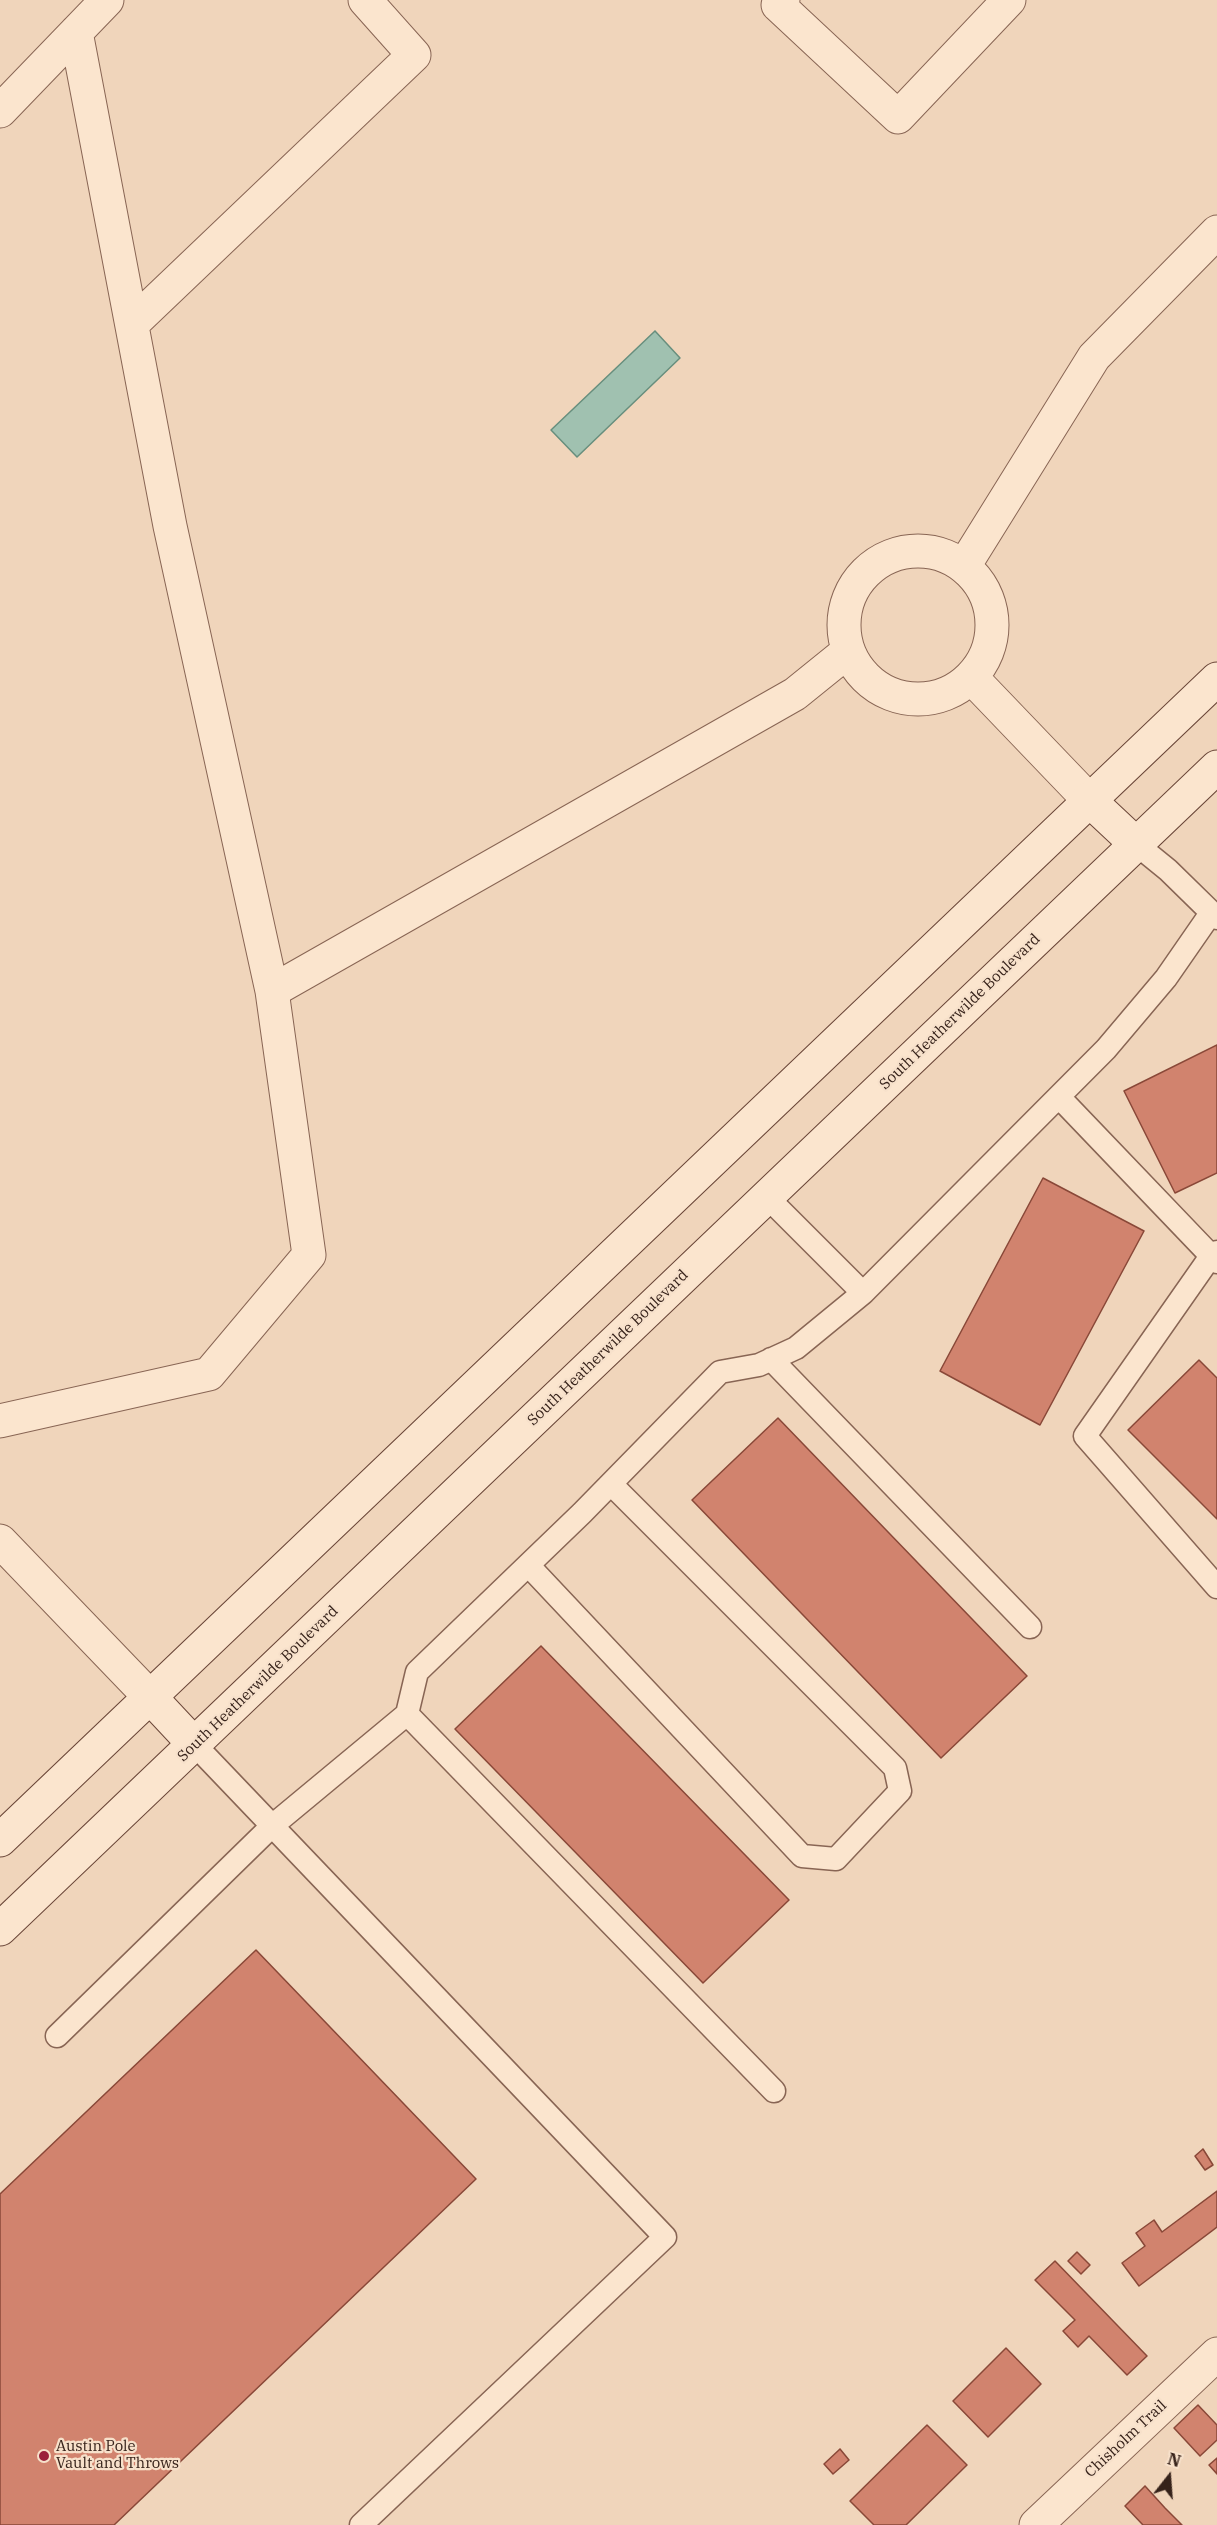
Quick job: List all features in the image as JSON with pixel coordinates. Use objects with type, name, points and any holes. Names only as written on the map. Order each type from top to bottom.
[{"type":"street","points":[[0,111],[107,0]]},
{"type":"street","points":[[132,324],[414,56],[365,0]]},
{"type":"street","points":[[783,0],[778,5],[898,117],[1009,0]]},
{"type":"street","points":[[0,1421],[209,1374],[309,1255],[272,991],[170,526],[76,32]]},
{"type":"street","points":[[964,567],[1094,357],[1217,232]]},
{"type":"street","points":[[919,550],[943,555],[964,567],[984,592],[991,608],[993,633],[986,657],[972,678],[952,693],[927,700],[902,699],[879,689],[860,673],[847,652],[843,628],[845,604],[856,582],[873,564],[895,554],[919,550]]},
{"type":"street","points":[[272,991],[795,694],[847,652]]},
{"type":"street","points":[[972,678],[1088,799],[1136,844]]},
{"type":"street","points":[[0,1840],[1088,799],[1217,679]]},
{"type":"street","name":"South Heatherwilde Boulevard","points":[[0,1929],[1217,768]]},
{"type":"street","points":[[0,1541],[195,1745]]},
{"type":"street","name":"Chisholm Trail","points":[[1036,2525],[1217,2354]]},
{"type":"lane","points":[[57,2036],[272,1826],[407,1714],[417,1672],[611,1484],[720,1372],[759,1365],[796,1348],[863,1293],[1060,1098],[1166,978],[1214,915],[1168,870],[1136,844]]},
{"type":"lane","points":[[1060,1098],[1215,1257],[1084,1436],[1217,1587]]},
{"type":"lane","points":[[766,1196],[863,1293]]},
{"type":"lane","points":[[771,1359],[1030,1627]]},
{"type":"lane","points":[[528,1565],[802,1856],[836,1859],[900,1791],[895,1768],[611,1484]]},
{"type":"lane","points":[[407,1714],[774,2091]]},
{"type":"lane","points":[[195,1745],[665,2237],[362,2525]]},
{"type":"shaded area","points":[[655,331],[680,358],[577,457],[551,430]]},
{"type":"building","points":[[1217,1045],[1217,1173],[1175,1193],[1124,1091]]},
{"type":"building","points":[[1043,1178],[1144,1231],[1040,1425],[940,1371]]},
{"type":"building","points":[[1199,1360],[1217,1378],[1217,1519],[1128,1430]]},
{"type":"building","points":[[778,1418],[1027,1676],[941,1758],[692,1500]]},
{"type":"building","points":[[541,1646],[789,1900],[703,1983],[455,1729]]},
{"type":"building","points":[[256,1950],[476,2179],[114,2525],[0,2525],[0,2194]]},
{"type":"building","points":[[1203,2149],[1213,2165],[1205,2170],[1195,2156]]},
{"type":"building","points":[[1217,2191],[1217,2227],[1139,2286],[1122,2263],[1145,2246],[1136,2233],[1154,2220],[1162,2232]]},
{"type":"building","points":[[1077,2252],[1090,2265],[1081,2274],[1068,2261]]},
{"type":"building","points":[[1055,2261],[1147,2356],[1127,2375],[1089,2336],[1078,2347],[1063,2331],[1075,2320],[1035,2280]]},
{"type":"building","points":[[1006,2348],[1041,2384],[988,2437],[953,2401]]},
{"type":"building","points":[[1198,2405],[1217,2425],[1217,2440],[1200,2456],[1174,2428]]},
{"type":"building","points":[[927,2425],[967,2465],[906,2525],[874,2525],[850,2501]]},
{"type":"building","points":[[840,2449],[849,2460],[833,2474],[824,2464]]},
{"type":"building","points":[[1217,2458],[1217,2474],[1209,2465]]},
{"type":"building","points":[[1145,2486],[1182,2525],[1143,2525],[1125,2506]]},
{"type":"place","name":"Austin Pole Vault and Throws","points":[[44,2456]]}]
